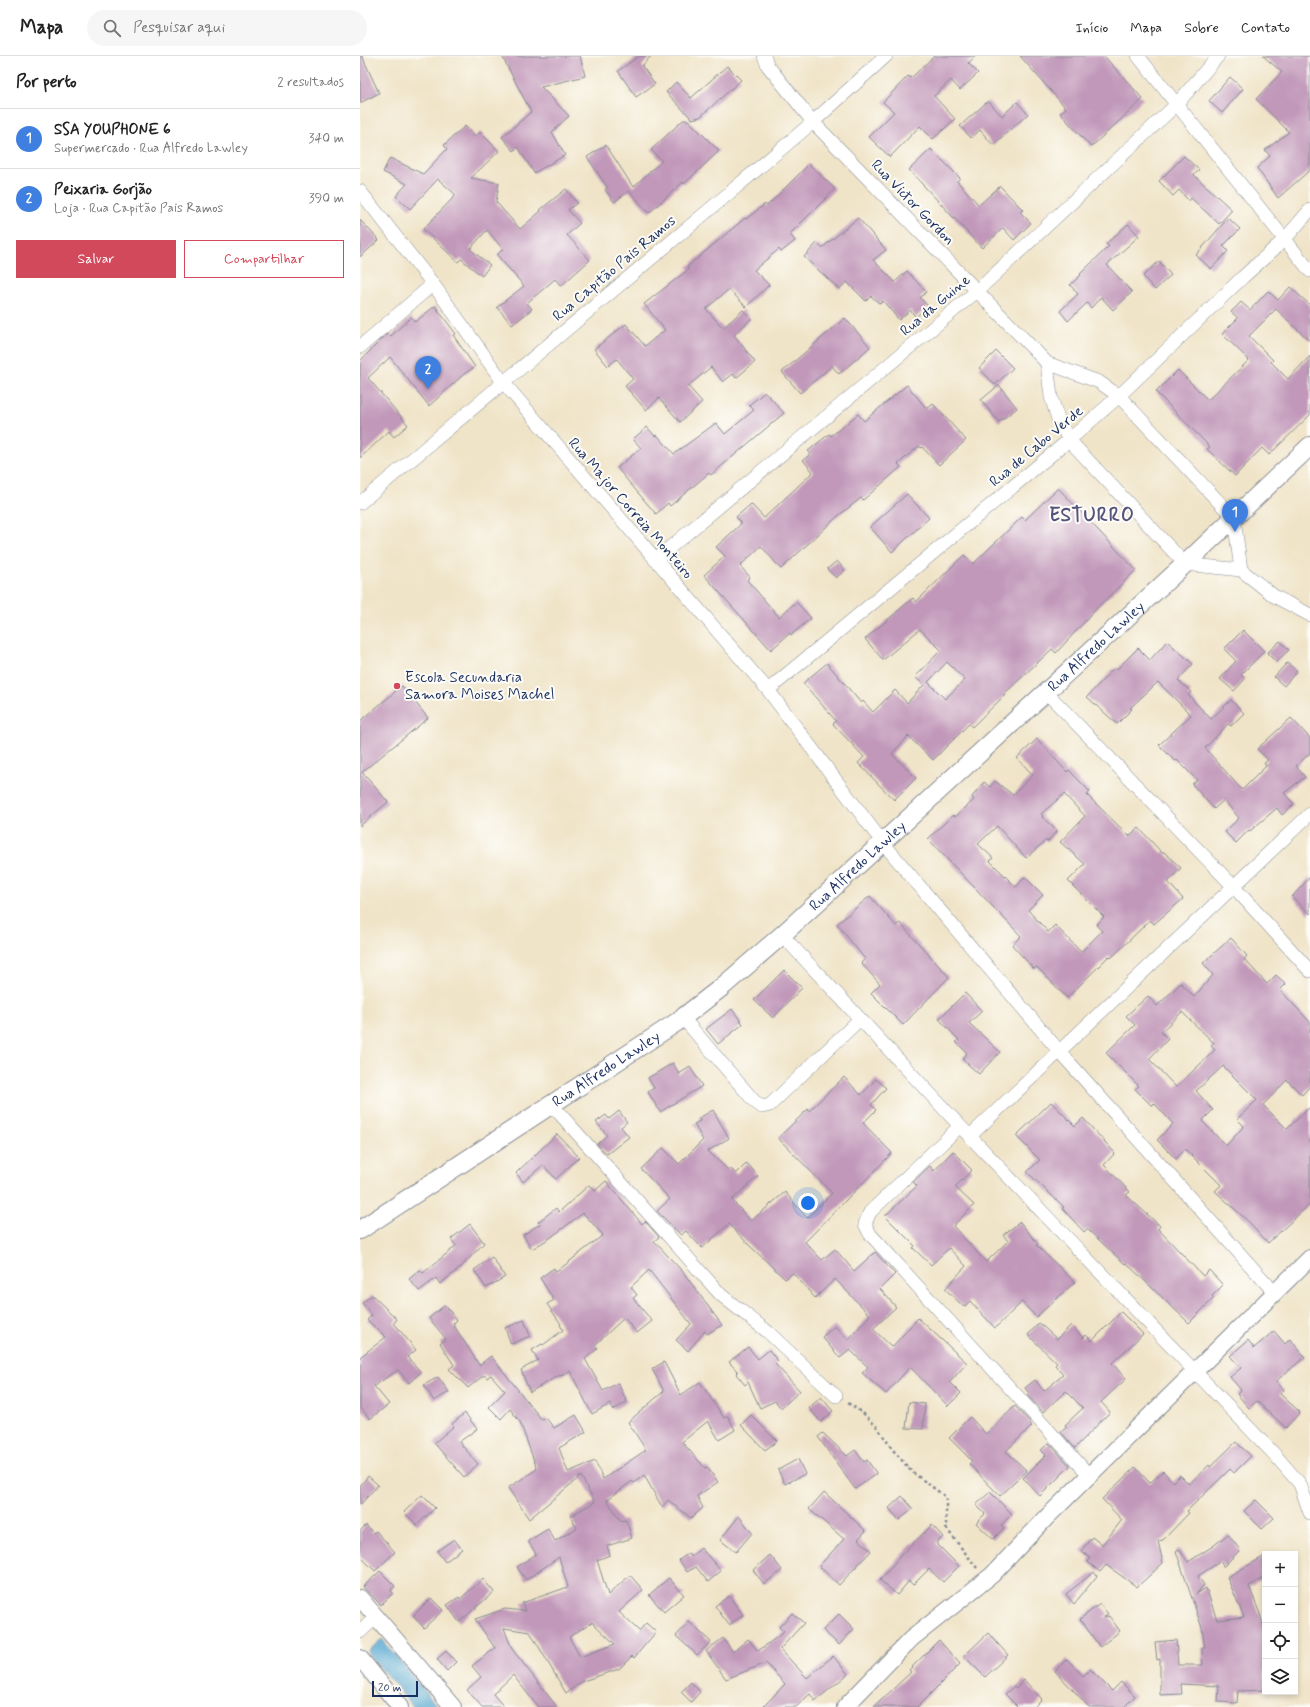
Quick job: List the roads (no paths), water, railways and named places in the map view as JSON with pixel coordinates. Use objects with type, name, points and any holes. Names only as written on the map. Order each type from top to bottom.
[{"type":"main road","name":"Rua Alfredo Lawley","points":[[360,1230],[683,1018],[722,988],[782,935],[1185,564],[1310,446]]},
{"type":"street","name":"Rua Victor Gordon","points":[[764,56],[768,66],[813,122],[1047,363]]},
{"type":"street","name":"Rua Capitão Pais Ramos","points":[[360,503],[813,122],[886,56]]},
{"type":"street","points":[[1138,56],[1310,271]]},
{"type":"street","name":"Rua da Guine","points":[[655,560],[977,291],[1177,104],[1218,56]]},
{"type":"street","name":"Rua Major Correia Monteiro","points":[[360,191],[433,284],[503,382],[768,690],[883,842],[1059,1051],[1274,1292]]},
{"type":"street","name":"Rua de Cabo Verde","points":[[768,690],[1070,440],[1119,396],[1243,277],[1285,239],[1310,210]]},
{"type":"street","points":[[360,347],[433,284]]},
{"type":"street","points":[[1241,570],[1234,518],[1119,396],[1099,382],[1047,363],[1051,397],[1058,419],[1070,440],[1185,564],[1241,570],[1274,596],[1310,615]]},
{"type":"street","points":[[1046,692],[1233,886],[1310,971]]},
{"type":"street","points":[[970,1136],[1310,814]]},
{"type":"street","points":[[782,935],[960,1126],[1275,1455],[1300,1484],[1310,1513]]},
{"type":"street","points":[[683,1018],[754,1101],[762,1107],[770,1105],[860,1019]]},
{"type":"street","points":[[552,1105],[720,1295],[768,1332],[836,1396]]},
{"type":"street","points":[[960,1126],[870,1212],[865,1224],[870,1234],[1090,1476]]},
{"type":"street","points":[[845,1707],[911,1639],[986,1580],[1194,1371],[1310,1258]]},
{"type":"street","points":[[360,1598],[453,1707]]},
{"type":"street","points":[[360,1632],[376,1617]]},
{"type":"street","points":[[360,1658],[400,1707]]},
{"type":"water","points":[[382,1639],[438,1707],[414,1707],[367,1652]]},
{"type":"place","name":"Peixaria Gorjão","points":[[428,389]]},
{"type":"place","name":"SSA YOUPHONE 6","points":[[1235,532]]},
{"type":"place","name":"Escola Secundaria Samora Moises Machel","points":[[397,686]]},
{"type":"district","name":"ESTURRO","points":[[1092,514]]}]
